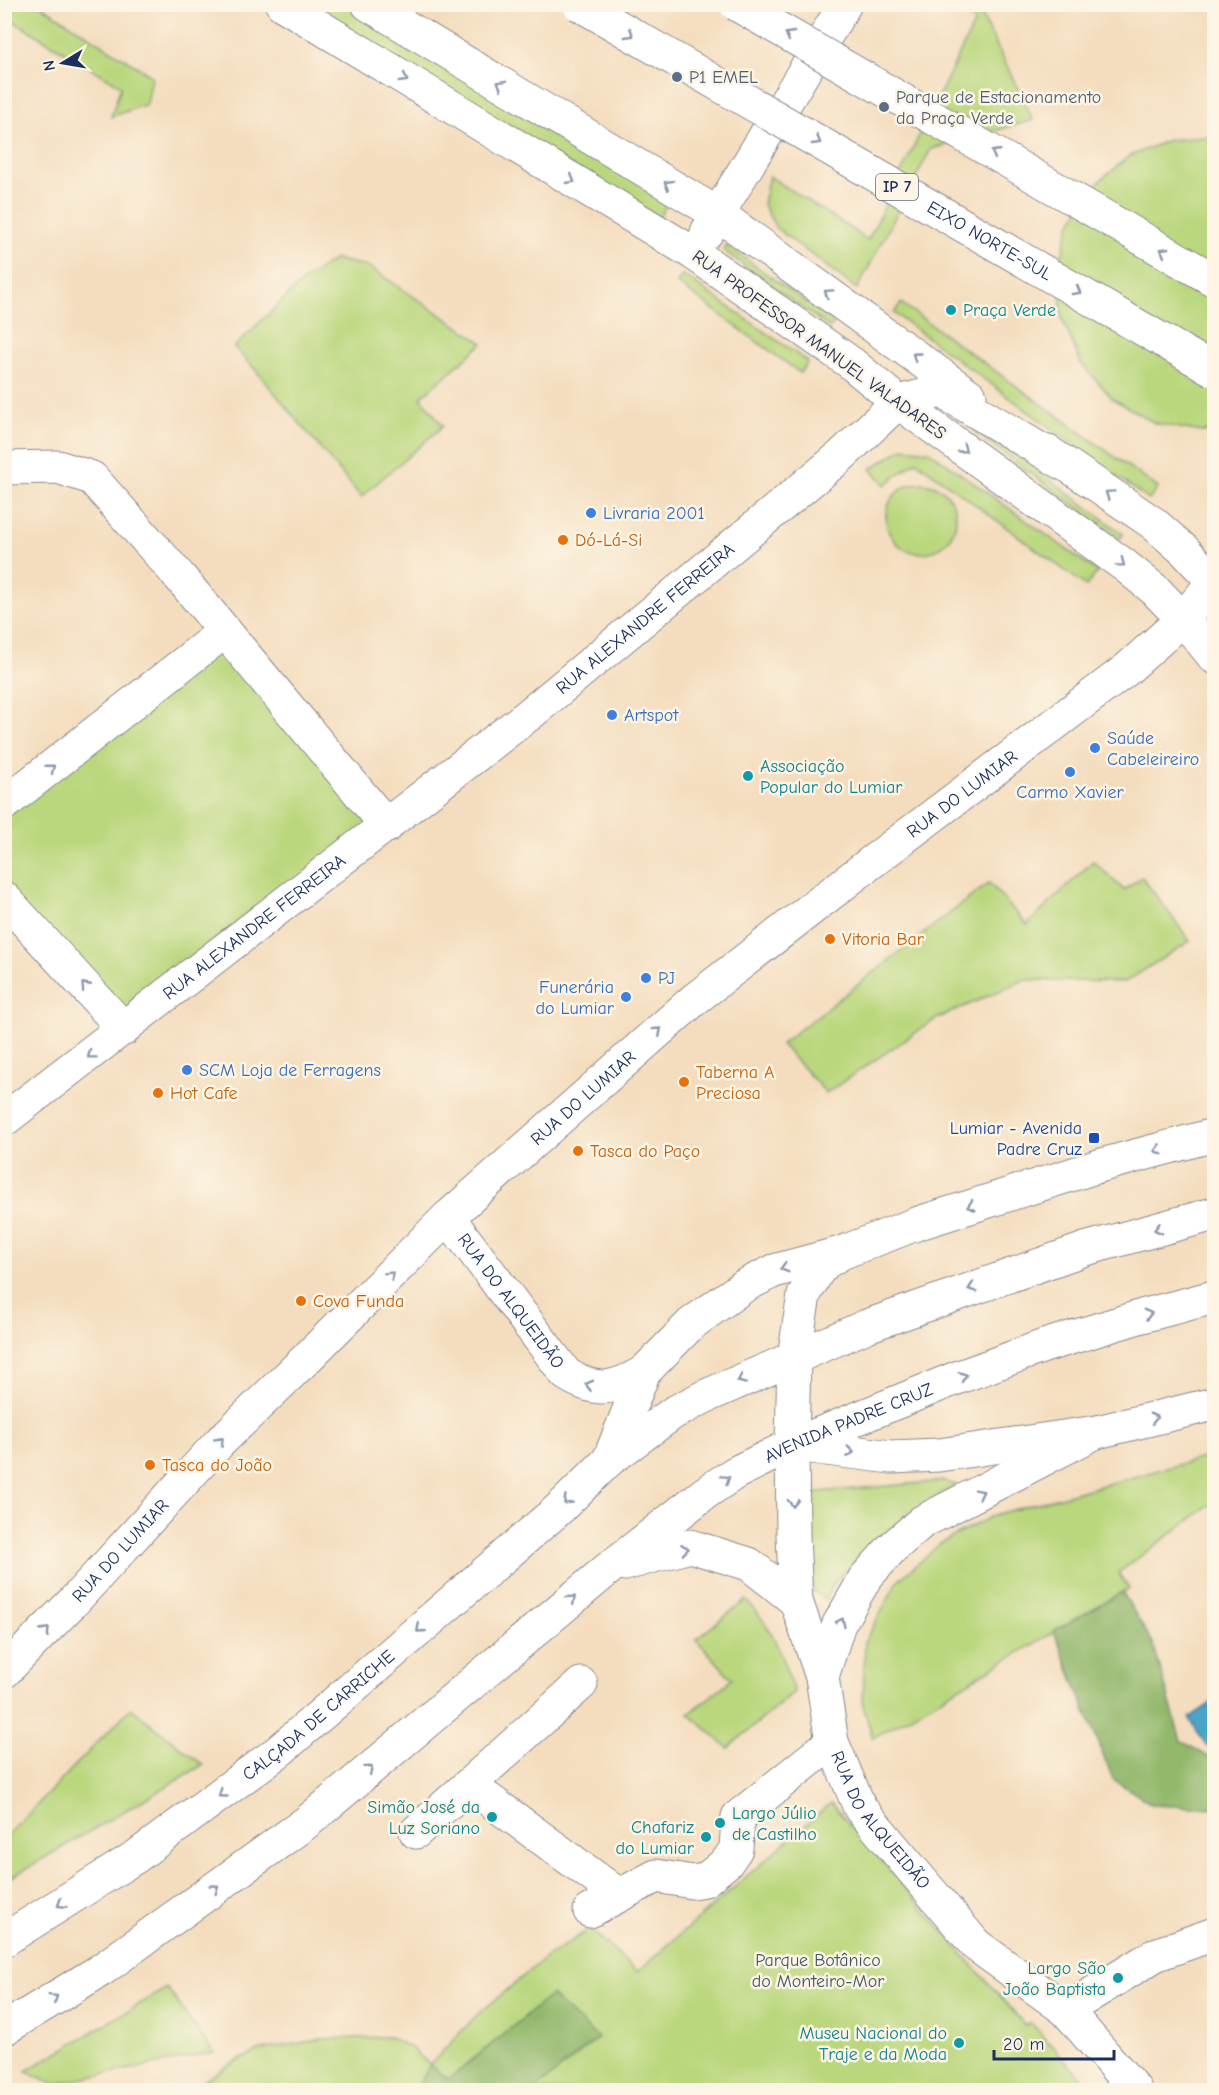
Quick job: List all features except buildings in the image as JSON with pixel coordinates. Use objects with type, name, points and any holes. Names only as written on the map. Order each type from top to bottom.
[{"type":"main road","name":"RUA PROFESSOR MANUEL VALADARES","points":[[282,4],[693,254],[851,363],[898,402],[1124,564],[1155,590],[1215,657]]},
{"type":"main road","points":[[368,4],[718,214],[1066,465],[1153,523],[1184,550],[1214,582]]},
{"type":"main road","name":"EIXO NORTE-SUL","points":[[579,4],[1215,370]]},
{"type":"main road","points":[[736,4],[1215,280]]},
{"type":"main road","points":[[693,254],[845,4]]},
{"type":"main road","points":[[898,402],[942,391],[1066,465]]},
{"type":"main road","name":"RUA ALEXANDRE FERREIRA","points":[[4,1120],[531,713],[842,456],[898,402]]},
{"type":"main road","points":[[4,468],[58,467],[92,478],[179,576],[387,826]]},
{"type":"main road","name":"RUA DO LUMIAR","points":[[4,1672],[73,1602],[219,1443],[448,1216],[695,999],[1126,670],[1183,619],[1214,582]]},
{"type":"main road","points":[[4,804],[225,631]]},
{"type":"main road","points":[[4,898],[124,1029]]},
{"type":"main road","points":[[609,1460],[644,1372],[691,1324],[744,1286],[774,1271],[841,1252],[916,1224],[1091,1168],[1215,1134]]},
{"type":"main road","points":[[609,1460],[673,1413],[704,1397],[867,1326],[1085,1249],[1215,1214]]},
{"type":"main road","name":"RUA DO ALQUEIDÃO","points":[[448,1216],[566,1374],[590,1387],[608,1387],[626,1383],[644,1372]]},
{"type":"main road","name":"RUA DO ALQUEIDÃO","points":[[841,1252],[818,1271],[804,1295],[794,1357],[792,1444],[796,1601],[822,1677],[832,1742],[860,1808],[976,1945],[1066,2010],[1136,2091]]},
{"type":"main road","name":"AVENIDA PADRE CRUZ","points":[[4,2029],[101,1970],[307,1822],[608,1569],[728,1478],[792,1444],[954,1379],[1044,1346],[1142,1316],[1215,1297]]},
{"type":"main road","points":[[792,1444],[891,1457],[939,1455],[1097,1432],[1215,1404]]},
{"type":"main road","points":[[822,1677],[839,1624],[866,1576],[892,1548],[922,1522],[1097,1432]]},
{"type":"main road","name":"CALÇADA DE CARRICHE","points":[[4,1940],[137,1856],[279,1751],[560,1508],[609,1460]]},
{"type":"main road","points":[[608,1569],[690,1546],[750,1564],[796,1601]]},
{"type":"main road","points":[[416,1832],[581,1684]]},
{"type":"main road","points":[[590,1911],[656,1876],[692,1882],[705,1880],[727,1862],[736,1849],[738,1817],[832,1742]]},
{"type":"main road","points":[[469,1785],[620,1895]]},
{"type":"main road","points":[[1066,2010],[1155,1955],[1215,1934]]},
{"type":"green space","points":[[5,4],[40,5],[152,76],[147,104],[111,117],[121,86],[5,16]]},
{"type":"green space","points":[[300,5],[350,5],[670,198],[659,218]]},
{"type":"green space","points":[[956,5],[977,5],[1033,120],[931,149],[857,289],[776,228],[763,204],[769,176],[868,240],[975,22]]},
{"type":"green space","points":[[1214,136],[1214,431],[1201,432],[1155,423],[1113,399],[1081,363],[1062,319],[1058,271],[1070,224],[1094,186],[1128,157],[1169,140]]},
{"type":"green space","points":[[726,245],[835,323],[830,328],[723,250]]},
{"type":"green space","points":[[335,259],[369,267],[483,343],[421,397],[443,426],[361,497],[234,347],[304,280]]},
{"type":"green space","points":[[683,275],[808,362],[800,373],[677,283]]},
{"type":"green space","points":[[901,303],[1158,488],[1149,500],[894,313]]},
{"type":"green space","points":[[978,426],[1123,534],[1120,539],[975,432]]},
{"type":"green space","points":[[903,448],[929,451],[1098,572],[1086,586],[916,461],[885,485],[871,469]]},
{"type":"green space","points":[[921,483],[940,489],[950,499],[956,518],[950,537],[940,547],[921,553],[902,547],[892,537],[886,518],[892,499],[902,489]]},
{"type":"green space","points":[[225,631],[387,826],[124,1029],[5,898],[5,804]]},
{"type":"green space","points":[[1093,861],[1124,890],[1142,877],[1190,941],[1125,982],[1024,980],[936,1019],[826,1093],[781,1044],[989,883],[1027,925]]},
{"type":"green space","points":[[1214,1455],[1214,1502],[1118,1573],[1129,1588],[873,1738],[863,1706],[865,1641],[898,1581],[941,1543],[994,1515]]},
{"type":"green space","points":[[944,1481],[956,1485],[907,1514],[883,1535],[835,1581],[826,1600],[812,1590],[807,1501],[819,1492]]},
{"type":"green space","points":[[1122,1592],[1153,1643],[1181,1741],[1214,1760],[1214,1808],[1153,1805],[1113,1779],[1054,1631]]},
{"type":"green space","points":[[746,1600],[771,1632],[794,1692],[728,1748],[689,1714],[732,1679],[696,1639]]},
{"type":"green space","points":[[131,1708],[203,1765],[5,1881],[5,1838]]},
{"type":"green space","name":"Parque Botânico do Monteiro-Mor","points":[[831,1803],[1025,2025],[1030,2022],[1092,2090],[190,2090],[224,2068],[257,2051],[322,2039],[389,2037],[411,2048],[430,2065],[475,2017],[545,1958],[590,1929],[637,1972]]},
{"type":"green space","points":[[167,1988],[214,2053],[54,2084],[26,2071]]},
{"type":"green space","points":[[551,1995],[598,2038],[535,2090],[416,2090],[430,2065],[449,2079]]},
{"type":"water","points":[[1214,1701],[1214,1748],[1207,1747],[1189,1718]]},
{"type":"place","name":"P1 EMEL","points":[[677,77]]},
{"type":"place","name":"Parque de Estacionamento da Praça Verde","points":[[884,107]]},
{"type":"place","name":"Praça Verde","points":[[951,310]]},
{"type":"place","name":"Livraria 2001","points":[[591,513]]},
{"type":"place","name":"Dó-Lá-Si","points":[[563,540]]},
{"type":"place","name":"Artspot","points":[[612,715]]},
{"type":"place","name":"Saúde Cabeleireiro","points":[[1095,748]]},
{"type":"place","name":"Carmo Xavier","points":[[1070,772]]},
{"type":"place","name":"Associação Popular do Lumiar","points":[[748,776]]},
{"type":"place","name":"Vitoria Bar","points":[[830,939]]},
{"type":"place","name":"PJ","points":[[646,978]]},
{"type":"place","name":"Funerária do Lumiar","points":[[626,997]]},
{"type":"place","name":"SCM Loja de Ferragens","points":[[187,1070]]},
{"type":"place","name":"Taberna A Preciosa","points":[[684,1082]]},
{"type":"place","name":"Hot Cafe","points":[[158,1093]]},
{"type":"place","name":"Lumiar - Avenida Padre Cruz","points":[[1094,1138]]},
{"type":"place","name":"Tasca do Paço","points":[[578,1151]]},
{"type":"place","name":"Cova Funda","points":[[301,1301]]},
{"type":"place","name":"Tasca do João","points":[[150,1465]]},
{"type":"place","name":"Simão José da Luz Soriano","points":[[492,1817]]},
{"type":"place","name":"Largo Júlio de Castilho","points":[[720,1823]]},
{"type":"place","name":"Chafariz do Lumiar","points":[[706,1837]]},
{"type":"place","name":"Largo São João Baptista","points":[[1118,1978]]},
{"type":"place","name":"Museu Nacional do Traje e da Moda","points":[[959,2043]]}]
